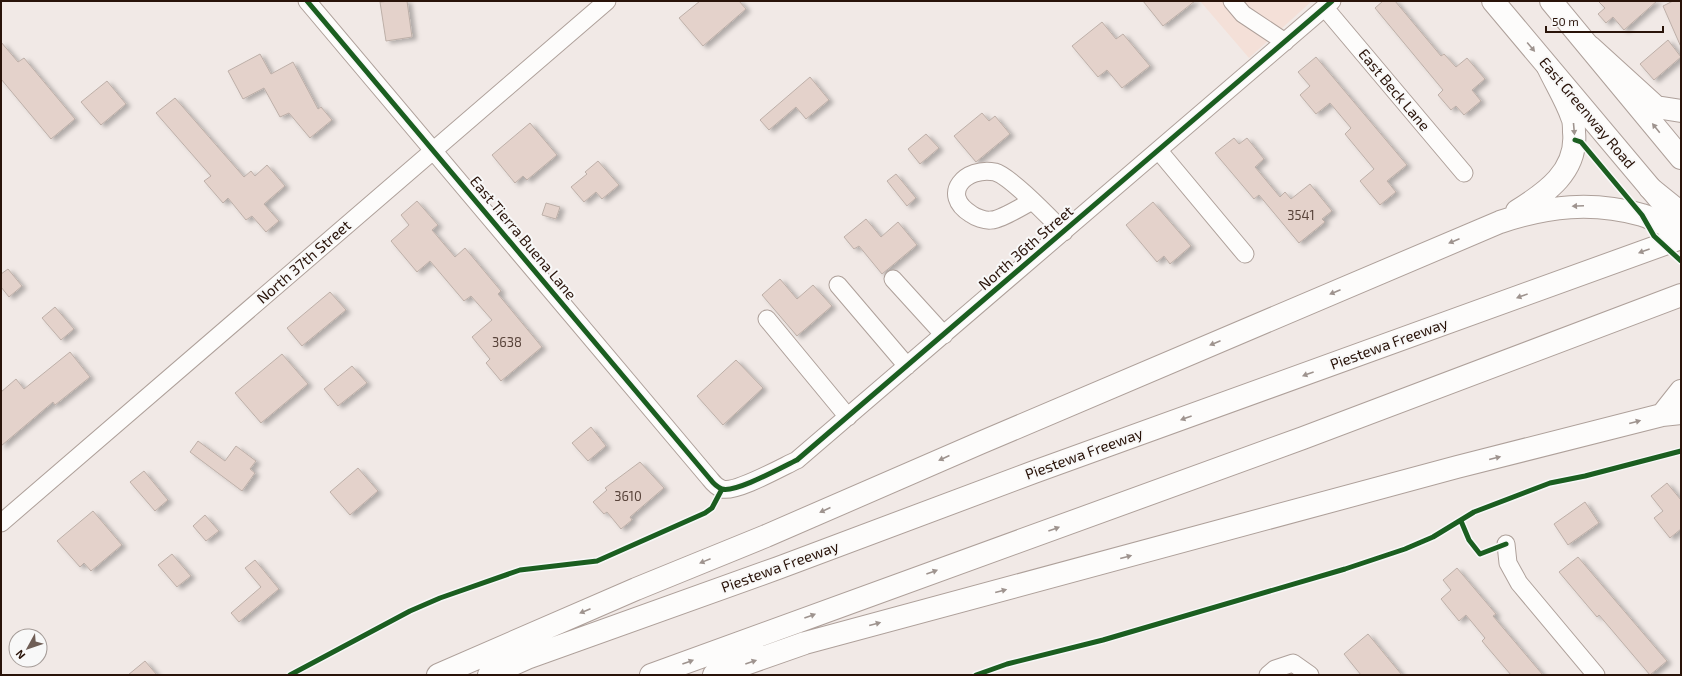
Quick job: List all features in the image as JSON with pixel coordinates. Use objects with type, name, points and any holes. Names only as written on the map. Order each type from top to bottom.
[{"type":"main road","name":"East Greenway Road","points":[[1493,1],[1681,225]]},
{"type":"main road","points":[[1551,1],[1681,158]]},
{"type":"main road","points":[[1590,47],[1656,108],[1681,111]]},
{"type":"main road","points":[[1500,222],[1545,192],[1558,181],[1568,167],[1573,155],[1575,140],[1573,118],[1548,67]]},
{"type":"main road","points":[[1650,188],[1681,213]]},
{"type":"main road","points":[[438,675],[766,536],[980,443],[1522,214],[1554,208],[1585,206],[1642,215],[1681,232]]},
{"type":"main road","name":"Piestewa Freeway","points":[[489,675],[527,658],[778,568],[1034,472],[1681,238]]},
{"type":"main road","points":[[651,675],[1303,438],[1681,295]]},
{"type":"main road","points":[[714,675],[805,643],[1457,467],[1671,414],[1681,391]]},
{"type":"street","name":"East Tierra Buena Lane","points":[[307,1],[710,479],[722,489]]},
{"type":"street","name":"North 37th Street","points":[[1,523],[608,1]]},
{"type":"street","points":[[1232,1],[1243,14],[1285,42]]},
{"type":"street","name":"North 36th Street","points":[[722,489],[730,490],[740,487],[797,460],[1159,151],[1328,4]]},
{"type":"street","name":"East Beck Lane","points":[[1328,4],[1464,173]]},
{"type":"street","points":[[1159,151],[1245,254]]},
{"type":"street","points":[[1032,201],[1064,232]]},
{"type":"street","points":[[893,280],[944,335]]},
{"type":"street","points":[[838,285],[907,366]]},
{"type":"street","points":[[767,319],[848,417]]},
{"type":"street","points":[[1506,544],[1508,563],[1519,583],[1596,675]]},
{"type":"street","points":[[1268,675],[1275,669],[1293,663],[1310,675]]},
{"type":"shaded area","points":[[1200,1],[1312,1],[1249,58]]},
{"type":"building","points":[[407,1],[412,37],[386,41],[380,2]]},
{"type":"building","points":[[700,1],[739,1],[746,9],[703,46],[679,18]]},
{"type":"building","points":[[1143,1],[1195,1],[1163,26]]},
{"type":"building","points":[[1383,1],[1395,1],[1441,56],[1444,54],[1456,67],[1467,58],[1485,79],[1472,90],[1481,101],[1464,115],[1456,106],[1451,110],[1438,95],[1443,90],[1375,8]]},
{"type":"building","points":[[1598,1],[1657,1],[1624,30],[1613,17],[1606,23],[1598,14],[1605,8]]},
{"type":"building","points":[[1673,1],[1681,1],[1681,47],[1663,6]]},
{"type":"building","points":[[1102,22],[1116,39],[1123,34],[1150,66],[1122,88],[1107,70],[1098,77],[1072,46]]},
{"type":"building","points":[[1668,40],[1681,57],[1654,80],[1640,64]]},
{"type":"building","points":[[1,42],[18,62],[24,58],[75,119],[51,139],[1,79]]},
{"type":"building","points":[[260,54],[271,74],[293,62],[318,109],[321,107],[332,120],[310,138],[289,113],[280,117],[264,88],[243,99],[228,71]]},
{"type":"building","points":[[1316,57],[1407,165],[1387,181],[1396,192],[1380,205],[1360,181],[1374,169],[1345,134],[1351,128],[1330,103],[1316,114],[1300,95],[1310,86],[1298,72]]},
{"type":"building","points":[[810,77],[829,100],[806,119],[796,107],[769,130],[760,120]]},
{"type":"building","points":[[107,81],[126,104],[101,125],[81,102]]},
{"type":"building","points":[[175,98],[244,177],[251,171],[255,176],[267,165],[285,186],[264,204],[279,221],[266,232],[252,216],[246,220],[228,198],[223,203],[204,181],[211,176],[156,113]]},
{"type":"building","points":[[982,113],[989,121],[995,116],[1010,134],[976,162],[954,136]]},
{"type":"building","points":[[530,123],[557,155],[527,180],[523,176],[515,183],[492,155]]},
{"type":"building","points":[[926,134],[939,148],[920,164],[908,149]]},
{"type":"building","points":[[1234,138],[1239,144],[1247,138],[1264,159],[1255,167],[1280,197],[1285,192],[1291,199],[1310,184],[1332,211],[1322,219],[1325,222],[1299,243],[1259,195],[1254,199],[1215,153]]},
{"type":"building","points":[[598,161],[619,185],[602,199],[596,192],[584,202],[571,187],[587,174],[585,172]]},
{"type":"building","points":[[896,174],[916,198],[907,206],[887,181]]},
{"type":"building","points":[[417,201],[438,225],[432,230],[455,257],[465,248],[501,291],[498,294],[542,347],[501,381],[486,363],[490,359],[472,337],[492,320],[471,296],[464,301],[430,261],[417,272],[391,241],[409,225],[401,215]]},
{"type":"building","points":[[1153,202],[1191,246],[1170,264],[1164,256],[1157,262],[1126,225]]},
{"type":"building","points":[[546,203],[560,207],[556,219],[542,215]]},
{"type":"building","points":[[866,219],[881,237],[898,222],[917,245],[882,274],[859,246],[854,249],[844,237]]},
{"type":"building","points":[[8,269],[22,286],[9,297],[1,287],[1,274]]},
{"type":"building","points":[[780,279],[797,299],[813,285],[832,306],[797,336],[762,295]]},
{"type":"building","points":[[330,292],[346,310],[302,346],[287,328]]},
{"type":"building","points":[[55,307],[74,329],[61,340],[42,318]]},
{"type":"building","points":[[70,352],[90,377],[55,405],[53,402],[1,446],[1,392],[16,379],[24,389]]},
{"type":"building","points":[[282,354],[308,384],[261,423],[235,393]]},
{"type":"building","points":[[736,360],[763,388],[723,425],[697,396]]},
{"type":"building","points":[[352,366],[367,383],[338,406],[324,389]]},
{"type":"building","points":[[591,427],[606,446],[588,461],[572,443]]},
{"type":"building","points":[[198,441],[225,461],[236,446],[256,461],[250,469],[255,473],[242,491],[190,452]]},
{"type":"building","points":[[640,462],[664,488],[630,517],[632,520],[621,529],[607,512],[604,514],[593,502],[607,490],[605,488]]},
{"type":"building","points":[[358,468],[378,491],[350,515],[330,492]]},
{"type":"building","points":[[144,471],[168,500],[155,511],[130,482]]},
{"type":"building","points":[[1667,483],[1681,500],[1681,529],[1670,538],[1654,518],[1663,511],[1651,496]]},
{"type":"building","points":[[1585,502],[1599,523],[1568,545],[1554,524]]},
{"type":"building","points":[[93,511],[122,545],[91,571],[84,563],[80,567],[57,541]]},
{"type":"building","points":[[205,515],[219,531],[206,541],[193,526]]},
{"type":"building","points":[[172,554],[191,576],[177,587],[158,565]]},
{"type":"building","points":[[1578,557],[1667,661],[1650,675],[1599,615],[1597,617],[1559,572]]},
{"type":"building","points":[[255,560],[279,589],[239,622],[231,613],[261,587],[245,568]]},
{"type":"building","points":[[1457,568],[1496,614],[1493,616],[1543,675],[1511,675],[1482,641],[1485,638],[1466,615],[1459,621],[1441,599],[1451,590],[1443,580]]},
{"type":"building","points":[[1368,634],[1402,675],[1361,675],[1344,654]]},
{"type":"building","points":[[145,661],[157,675],[128,675]]},
{"type":"cycle path","points":[[307,1],[712,482],[722,489],[738,487],[797,460],[1332,1]]},
{"type":"cycle path","points":[[1575,140],[1581,142],[1642,215],[1654,236],[1681,261]]},
{"type":"cycle path","points":[[976,675],[1007,664],[1103,640],[1345,569],[1405,549],[1433,537],[1474,512],[1550,483],[1585,476],[1681,451]]},
{"type":"cycle path","points":[[290,675],[410,611],[440,598],[520,570],[597,561],[705,513],[712,508],[722,489]]},
{"type":"cycle path","points":[[1461,521],[1469,540],[1480,554],[1506,544]]}]
